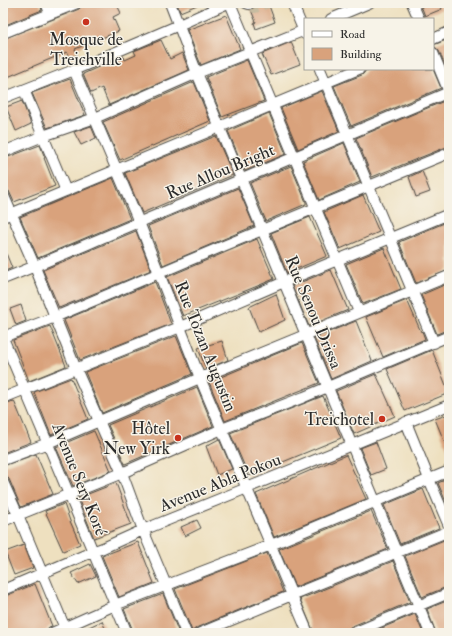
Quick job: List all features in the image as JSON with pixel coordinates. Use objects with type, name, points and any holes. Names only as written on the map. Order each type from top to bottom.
[{"type":"street","points":[[46,3],[50,14]]},
{"type":"street","points":[[3,33],[77,3]]},
{"type":"street","name":"Rue Senou Drissa","points":[[170,3],[219,127],[430,633]]},
{"type":"street","points":[[3,98],[74,70],[229,3],[251,51],[360,312]]},
{"type":"street","points":[[292,3],[304,29]]},
{"type":"street","points":[[333,18],[369,3]]},
{"type":"street","points":[[412,3],[419,18]]},
{"type":"street","points":[[3,152],[95,118],[197,73],[304,31]]},
{"type":"street","points":[[434,39],[449,32]]},
{"type":"street","points":[[434,56],[449,92]]},
{"type":"street","name":"Rue Tozan Augustin","points":[[74,70],[139,222],[200,378],[308,633]]},
{"type":"street","points":[[320,70],[434,343]]},
{"type":"street","points":[[8,215],[357,70]]},
{"type":"street","points":[[24,90],[66,191]]},
{"type":"street","name":"Rue Allou Bright","points":[[3,278],[35,267],[449,92]]},
{"type":"street","points":[[3,338],[449,153]]},
{"type":"street","points":[[3,194],[8,215],[35,267],[76,369],[122,473],[143,530],[186,633]]},
{"type":"street","points":[[3,398],[180,327],[284,282],[449,214]]},
{"type":"street","points":[[3,460],[48,443],[200,378],[449,276]]},
{"type":"street","points":[[3,521],[122,473],[222,429],[328,388],[449,336]]},
{"type":"street","name":"Avenue Sery Koré","points":[[3,338],[127,633]]},
{"type":"street","name":"Avenue Abla Pokou","points":[[3,590],[143,530],[449,405]]},
{"type":"street","points":[[406,422],[449,526]]},
{"type":"street","points":[[52,633],[66,630],[115,605],[271,545],[449,471]]},
{"type":"street","points":[[3,482],[18,514],[66,630]]},
{"type":"street","points":[[200,633],[449,531]]},
{"type":"street","points":[[353,633],[449,593]]},
{"type":"building","points":[[3,3],[40,3],[42,10],[3,26]]},
{"type":"building","points":[[88,3],[116,3],[121,13],[113,17],[119,31],[75,49],[77,55],[70,58],[67,52],[3,79],[3,39],[79,9]]},
{"type":"building","points":[[177,3],[202,3],[180,12]]},
{"type":"building","points":[[255,3],[268,3],[275,22],[256,29],[254,23],[256,22],[251,10],[255,6]]},
{"type":"building","points":[[420,3],[439,3],[442,9],[425,16]]},
{"type":"building","points":[[226,15],[240,49],[201,65],[187,30]]},
{"type":"building","points":[[449,39],[449,75],[439,51],[434,45]]},
{"type":"building","points":[[161,40],[170,59],[182,53],[189,70],[109,105],[102,88],[91,93],[83,74],[123,56],[125,60],[136,55],[134,51]]},
{"type":"building","points":[[291,42],[300,64],[271,75],[262,54]]},
{"type":"building","points":[[247,60],[264,101],[222,117],[206,77]]},
{"type":"building","points":[[433,70],[441,88],[351,126],[334,86],[362,75],[365,71]]},
{"type":"building","points":[[70,79],[85,115],[47,128],[32,93]]},
{"type":"building","points":[[194,82],[210,121],[120,160],[103,122]]},
{"type":"building","points":[[322,91],[339,131],[298,149],[281,108]]},
{"type":"building","points":[[449,99],[449,146],[372,177],[356,138]]},
{"type":"building","points":[[22,101],[31,124],[16,131],[6,107]]},
{"type":"building","points":[[269,113],[286,154],[245,171],[228,131]]},
{"type":"building","points":[[91,126],[96,138],[81,145],[74,132]]},
{"type":"building","points":[[216,136],[233,175],[142,213],[125,173]]},
{"type":"building","points":[[344,143],[360,182],[319,200],[303,161]]},
{"type":"building","points":[[40,145],[55,186],[14,202],[3,183],[3,159]]},
{"type":"building","points":[[291,166],[306,204],[266,221],[250,183]]},
{"type":"building","points":[[422,171],[430,192],[416,197],[409,177]]},
{"type":"building","points":[[113,178],[130,219],[38,258],[20,217]]},
{"type":"building","points":[[238,188],[254,226],[163,265],[148,226]]},
{"type":"building","points":[[363,195],[379,232],[340,249],[324,212]]},
{"type":"building","points":[[310,217],[327,256],[287,273],[271,233]]},
{"type":"building","points":[[449,221],[449,270],[416,283],[399,242]]},
{"type":"building","points":[[136,231],[151,270],[59,308],[43,270]]},
{"type":"building","points":[[257,239],[274,279],[183,316],[167,277]]},
{"type":"building","points":[[3,246],[12,268],[3,272]]},
{"type":"building","points":[[384,248],[401,289],[363,304],[346,264]]},
{"type":"building","points":[[331,270],[348,310],[309,326],[292,286]]},
{"type":"building","points":[[155,282],[171,324],[80,360],[64,320]]},
{"type":"building","points":[[449,283],[449,329],[437,334],[421,295]]},
{"type":"building","points":[[276,294],[285,320],[259,332],[249,307]]},
{"type":"building","points":[[407,300],[425,339],[383,357],[366,317]]},
{"type":"building","points":[[21,305],[26,321],[16,325],[10,309]]},
{"type":"building","points":[[356,321],[372,361],[331,379],[314,338]]},
{"type":"building","points":[[50,326],[66,366],[29,381],[13,340]]},
{"type":"building","points":[[176,336],[192,374],[102,413],[85,372]]},
{"type":"building","points":[[222,341],[228,360],[206,369],[198,348]]},
{"type":"building","points":[[302,343],[319,383],[225,421],[209,382]]},
{"type":"building","points":[[432,350],[449,393],[405,411],[387,369]]},
{"type":"building","points":[[376,374],[395,416],[354,434],[336,391]]},
{"type":"building","points":[[71,378],[88,419],[51,435],[34,392]]},
{"type":"building","points":[[197,387],[213,426],[125,464],[108,425]]},
{"type":"building","points":[[323,396],[341,438],[249,476],[230,433]]},
{"type":"building","points":[[14,401],[31,442],[3,453],[3,404]]},
{"type":"building","points":[[449,414],[449,453],[435,419]]},
{"type":"building","points":[[94,431],[111,471],[73,486],[56,447]]},
{"type":"building","points":[[219,439],[232,469],[217,475],[206,446]]},
{"type":"building","points":[[376,442],[386,469],[371,475],[360,448]]},
{"type":"building","points":[[36,454],[53,494],[21,507],[9,479],[6,476],[3,466]]},
{"type":"building","points":[[346,455],[366,499],[274,537],[256,494]]},
{"type":"building","points":[[449,478],[449,509],[438,483]]},
{"type":"building","points":[[116,483],[131,524],[94,538],[78,498]]},
{"type":"building","points":[[423,489],[439,528],[400,544],[384,505]]},
{"type":"building","points":[[64,504],[80,544],[63,551],[45,511]]},
{"type":"building","points":[[371,511],[388,549],[295,587],[279,549]]},
{"type":"building","points":[[197,520],[201,528],[185,536],[181,527]]},
{"type":"building","points":[[444,540],[449,553],[449,586],[422,597],[405,556]]},
{"type":"building","points":[[138,542],[154,583],[119,597],[102,556]]},
{"type":"building","points":[[24,545],[33,568],[14,575],[5,552]]},
{"type":"building","points":[[267,553],[283,592],[198,627],[192,631],[175,589]]},
{"type":"building","points":[[393,561],[410,602],[350,627],[347,633],[314,633],[300,599]]},
{"type":"building","points":[[90,564],[96,576],[78,584],[71,573]]},
{"type":"building","points":[[35,584],[52,626],[46,631],[40,633],[3,633],[3,597]]},
{"type":"building","points":[[163,594],[179,633],[134,633],[124,609]]},
{"type":"building","points":[[449,600],[449,633],[436,633],[427,609]]},
{"type":"building","points":[[415,614],[423,633],[370,633]]},
{"type":"building","points":[[102,621],[107,633],[76,633]]},
{"type":"tunnel","points":[[249,4],[255,8],[268,3]]},
{"type":"place","name":"Mosque de Treichville","points":[[86,22]]},
{"type":"place","name":"Treichotel","points":[[382,419]]},
{"type":"place","name":"Hôtel New Yirk","points":[[178,438]]}]
